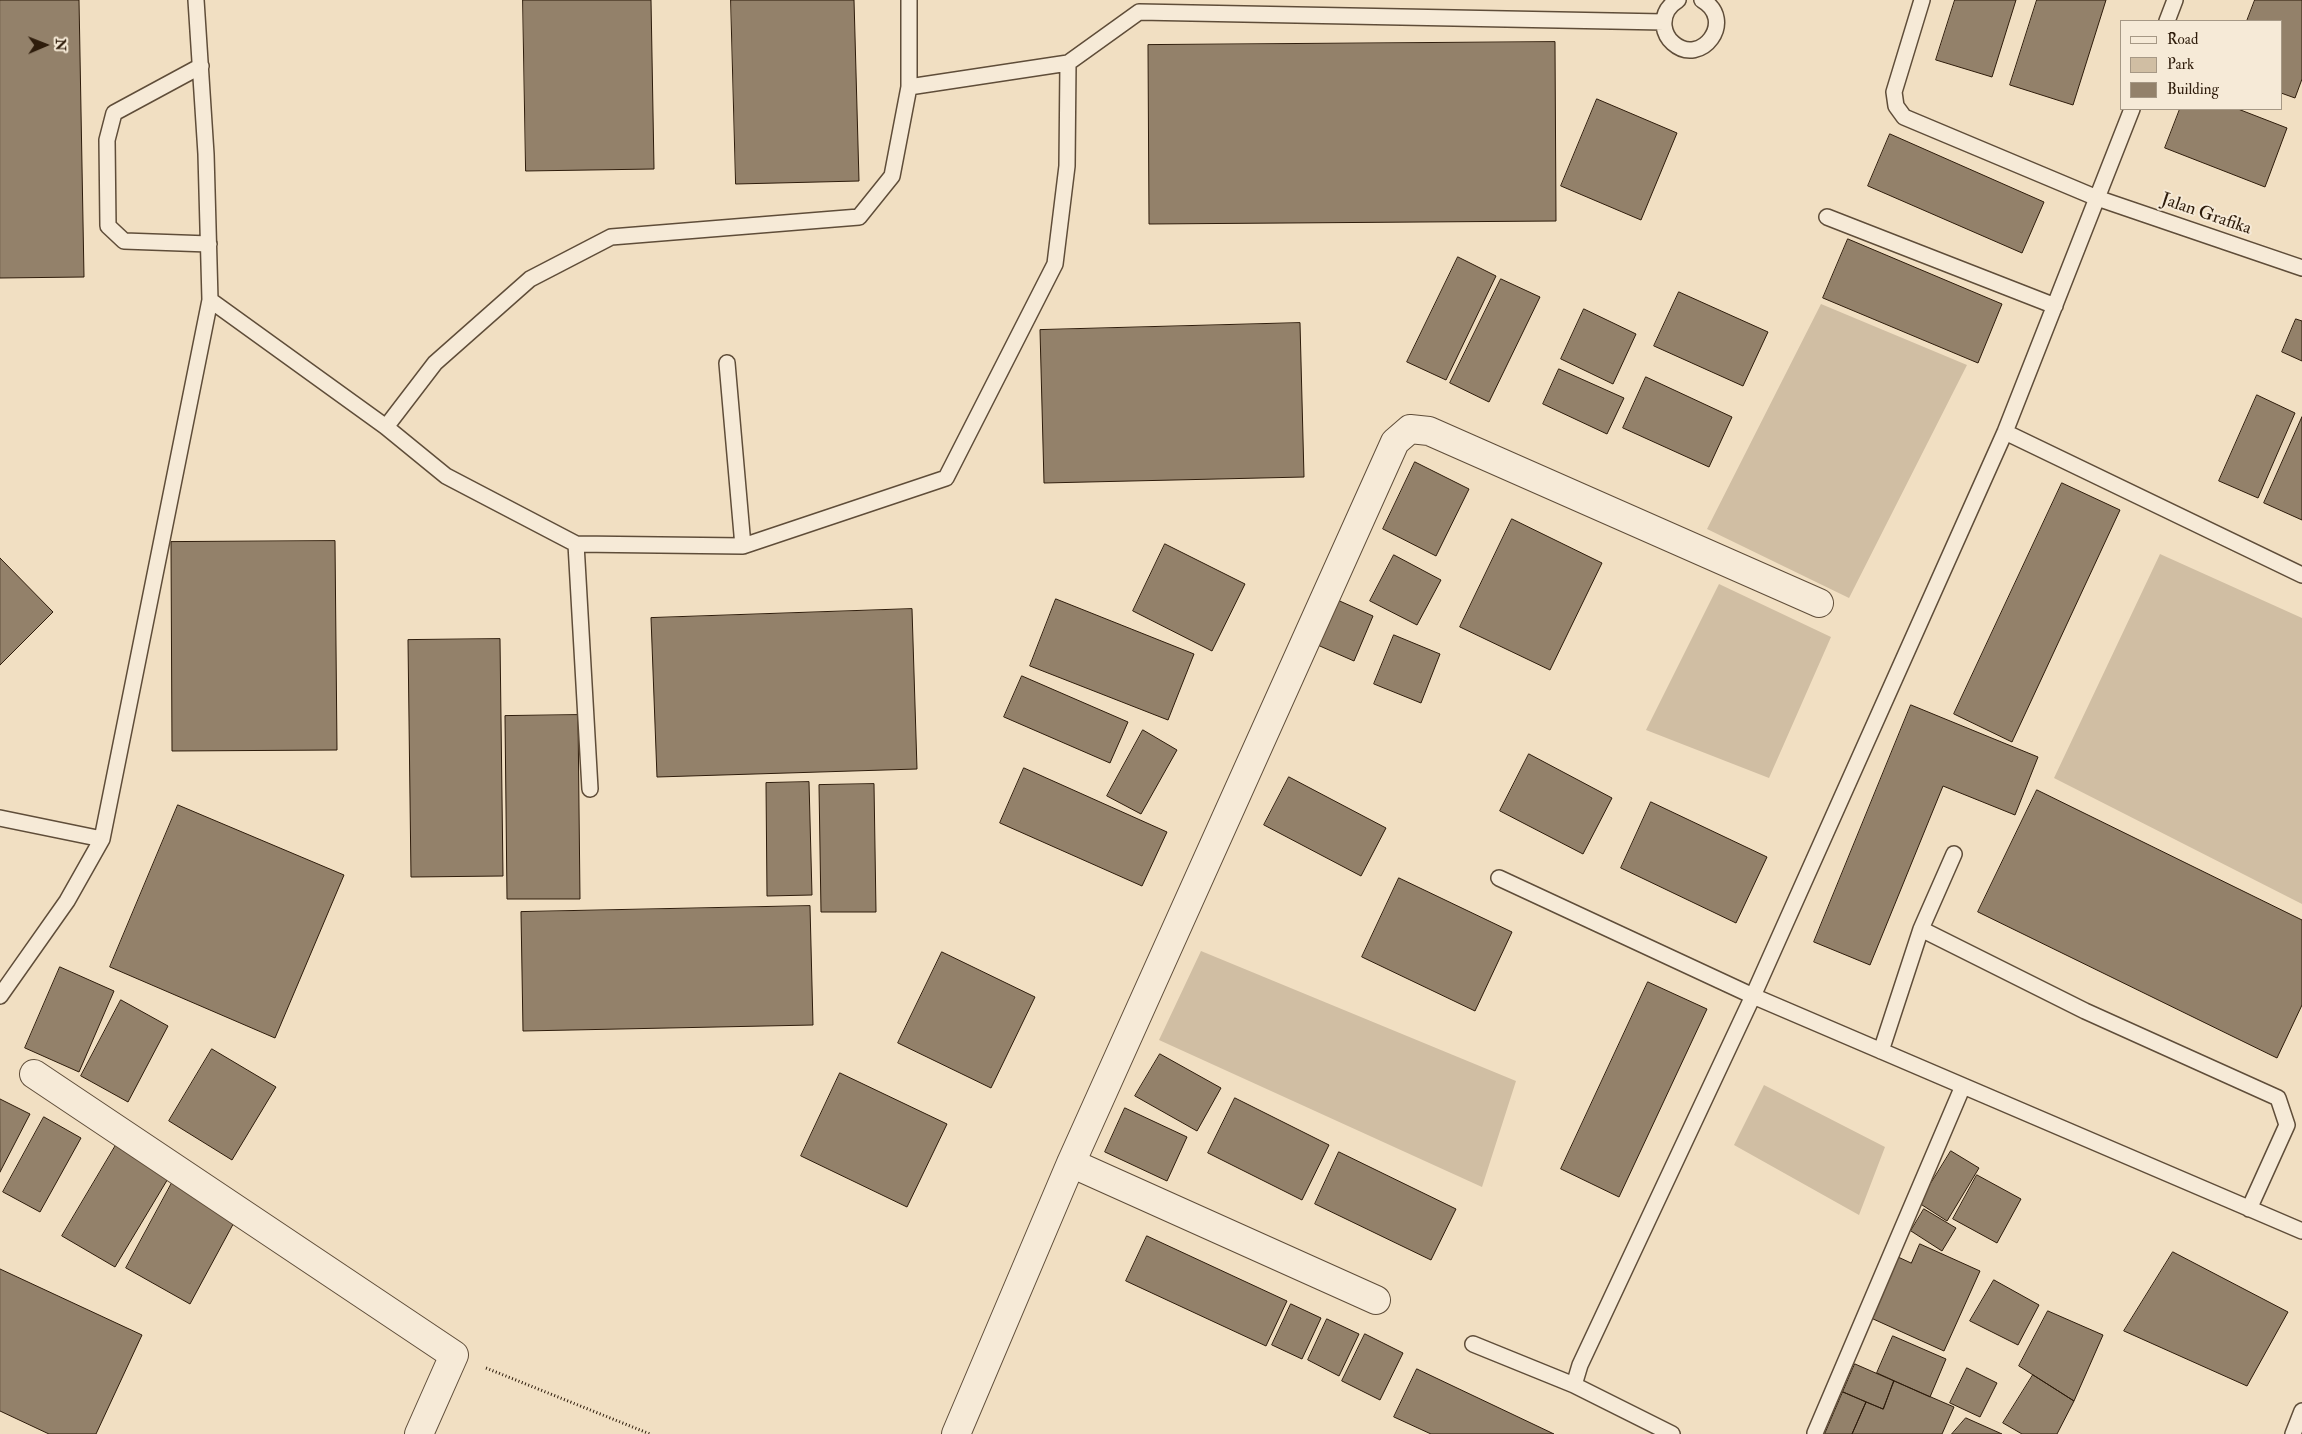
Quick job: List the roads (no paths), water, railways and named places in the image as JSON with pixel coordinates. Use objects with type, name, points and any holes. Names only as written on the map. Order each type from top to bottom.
[{"type":"street","points":[[956,1434],[1071,1163],[1395,442],[1410,429],[1429,431],[1819,603]]},
{"type":"street","points":[[34,1074],[454,1355],[419,1434]]},
{"type":"street","points":[[1071,1163],[1376,1300]]},
{"type":"lane","points":[[0,996],[68,901],[102,839],[210,300],[201,66],[196,0]]},
{"type":"lane","points":[[386,427],[435,363],[530,279],[611,237],[859,217],[892,176],[909,87],[909,0]]},
{"type":"lane","points":[[1678,0],[1666,13],[1664,22],[1665,32],[1669,40],[1677,47],[1687,50],[1705,45],[1712,38],[1716,29],[1713,9],[1705,1]]},
{"type":"lane","name":"Jalan Grafika","points":[[1922,0],[1894,92],[1896,106],[1904,117],[2097,198],[2302,268]]},
{"type":"lane","points":[[2167,20],[2175,0]]},
{"type":"lane","points":[[909,87],[1068,63],[1139,12],[1664,22]]},
{"type":"lane","points":[[210,300],[386,427],[446,476],[576,544],[743,546],[946,478],[1055,264],[1067,166],[1068,63]]},
{"type":"lane","points":[[201,66],[114,113],[107,140],[108,226],[124,241],[209,244]]},
{"type":"lane","points":[[1574,1385],[1580,1365],[1753,996],[2005,432],[2132,110]]},
{"type":"lane","points":[[1827,217],[2055,306]]},
{"type":"lane","points":[[727,363],[743,546]]},
{"type":"lane","points":[[2005,432],[2302,575]]},
{"type":"lane","points":[[576,544],[590,789]]},
{"type":"lane","points":[[0,818],[102,839]]},
{"type":"lane","points":[[1881,1050],[1922,929],[1954,854]]},
{"type":"lane","points":[[1499,878],[1753,996],[2302,1230]]},
{"type":"lane","points":[[1922,929],[2085,1011],[2278,1098],[2287,1125],[2249,1209]]},
{"type":"lane","points":[[1815,1432],[1962,1086]]},
{"type":"lane","points":[[1473,1344],[1574,1385],[1672,1434]]},
{"type":"lane","points":[[2293,1434],[2302,1411]]}]
